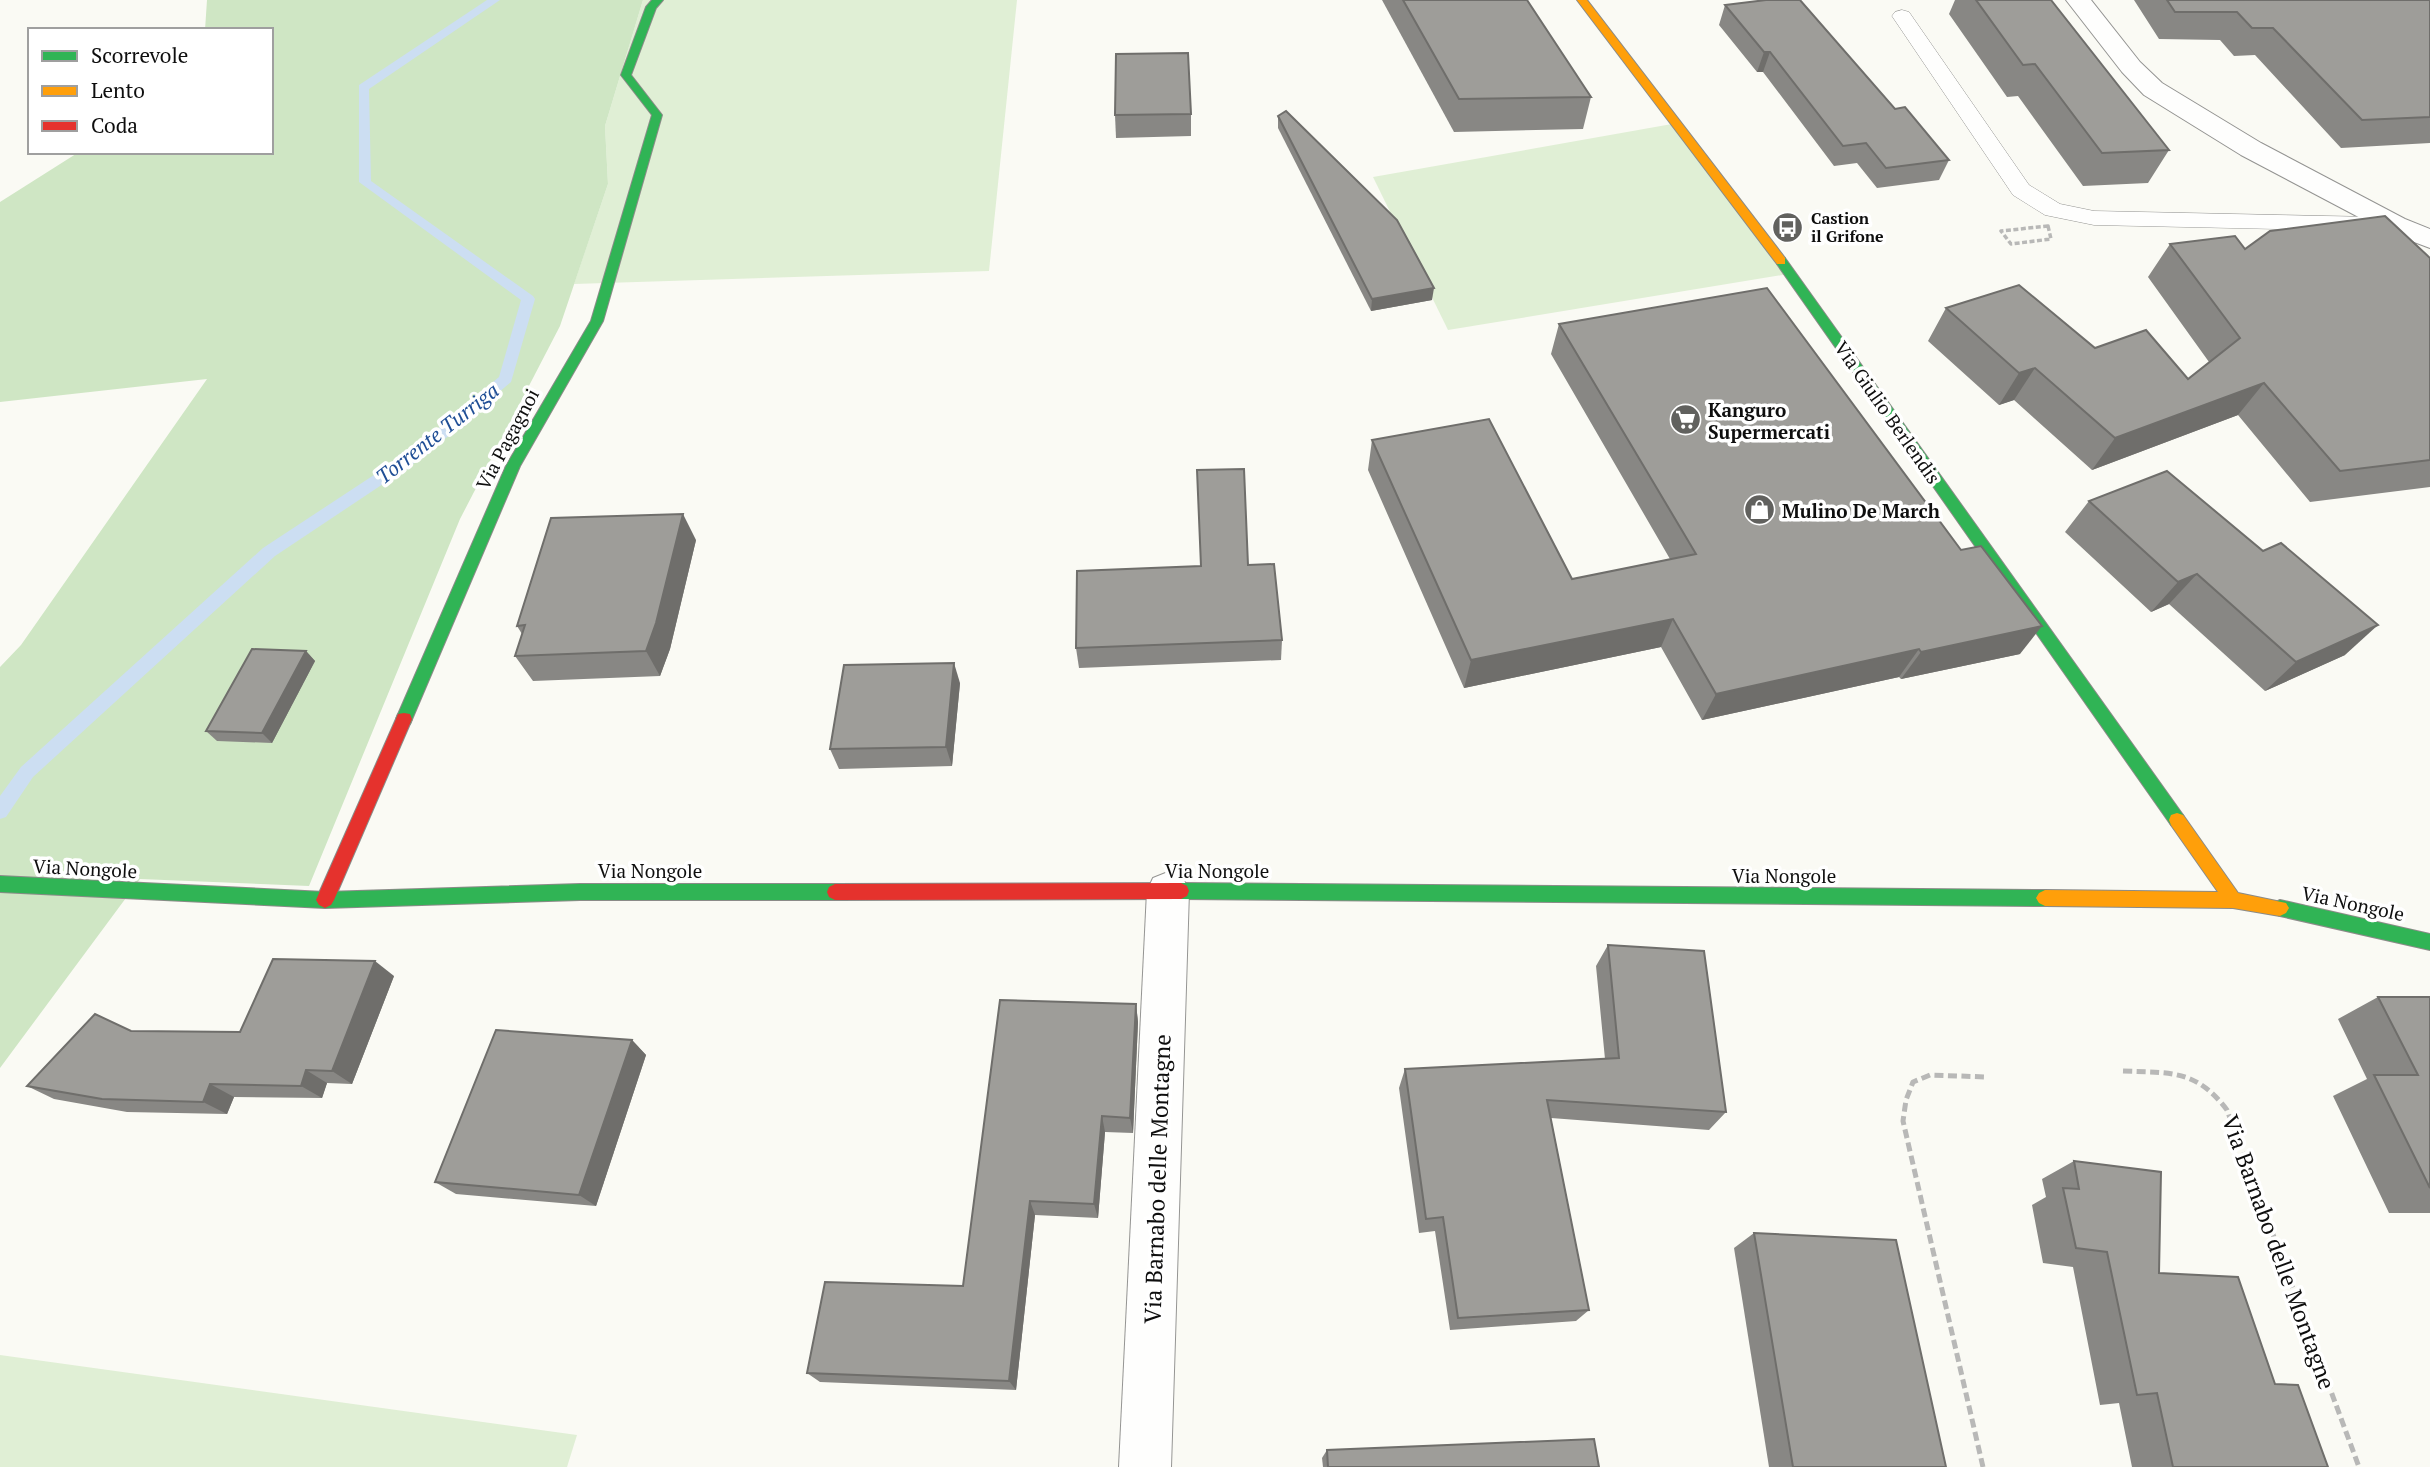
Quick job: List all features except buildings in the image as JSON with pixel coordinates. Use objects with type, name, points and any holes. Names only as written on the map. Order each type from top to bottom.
[{"type":"street","name":"Via Pagagnoi","points":[[325,900],[513,466],[597,321],[657,116],[626,75],[651,6],[658,0]]},
{"type":"street","name":"Via Giulio Berlendis","points":[[1583,0],[1804,293],[2232,900]]},
{"type":"street","points":[[2078,0],[2131,67],[2153,89],[2251,149],[2395,225],[2430,239]]},
{"type":"street","name":"Via Nongole","points":[[0,884],[97,891],[325,900],[580,891],[1168,891],[2232,900],[2323,916],[2430,942]]},
{"type":"street","name":"Via Barnabo delle Montagne","points":[[1145,1467],[1168,891]]},
{"type":"lane","points":[[1902,16],[2021,190],[2053,210],[2094,218],[2395,225]]},
{"type":"path","name":"Via Barnabo delle Montagne","points":[[2123,1070],[2187,1074],[2197,1078],[2218,1096],[2228,1110],[2359,1467]]},
{"type":"path","points":[[1983,1467],[1903,1121],[1906,1100],[1913,1082],[1930,1075],[1987,1077]]},
{"type":"green space","points":[[207,0],[643,0],[605,126],[608,184],[560,326],[460,519],[309,886],[140,879],[0,1068],[0,667],[21,645],[207,379],[0,402],[0,202],[76,154],[273,154],[273,28],[205,28]]},
{"type":"green space","points":[[643,0],[1017,0],[989,271],[574,284],[608,184],[605,126]]},
{"type":"green space","points":[[1672,124],[1794,273],[1448,330],[1373,177]]},
{"type":"green space","points":[[0,1355],[577,1435],[567,1467],[0,1467]]},
{"type":"waterway","name":"Torrente Turriga","points":[[0,811],[27,772],[269,552],[420,452],[506,379],[528,299],[365,182],[363,88],[494,0]]},
{"type":"traffic: fast","points":[[404,719],[513,466],[597,321],[657,115],[626,75],[651,7],[658,0]]},
{"type":"traffic: fast","points":[[1781,261],[2177,820]]},
{"type":"traffic: fast","points":[[0,884],[325,900],[580,892],[835,892]]},
{"type":"traffic: fast","points":[[1181,891],[2045,898]]},
{"type":"traffic: fast","points":[[2280,908],[2430,942]]},
{"type":"traffic: slow","points":[[1582,0],[1781,261]]},
{"type":"traffic: slow","points":[[2177,820],[2233,900]]},
{"type":"traffic: slow","points":[[2045,898],[2233,900],[2280,908]]},
{"type":"traffic: jam","points":[[325,900],[404,719]]},
{"type":"traffic: jam","points":[[835,892],[1181,891]]},
{"type":"place","name":"Castion il Grifone","points":[[1788,227]]},
{"type":"place","name":"Kanguro Supermercati","points":[[1685,420]]},
{"type":"place","name":"Mulino De March","points":[[1759,510]]}]
